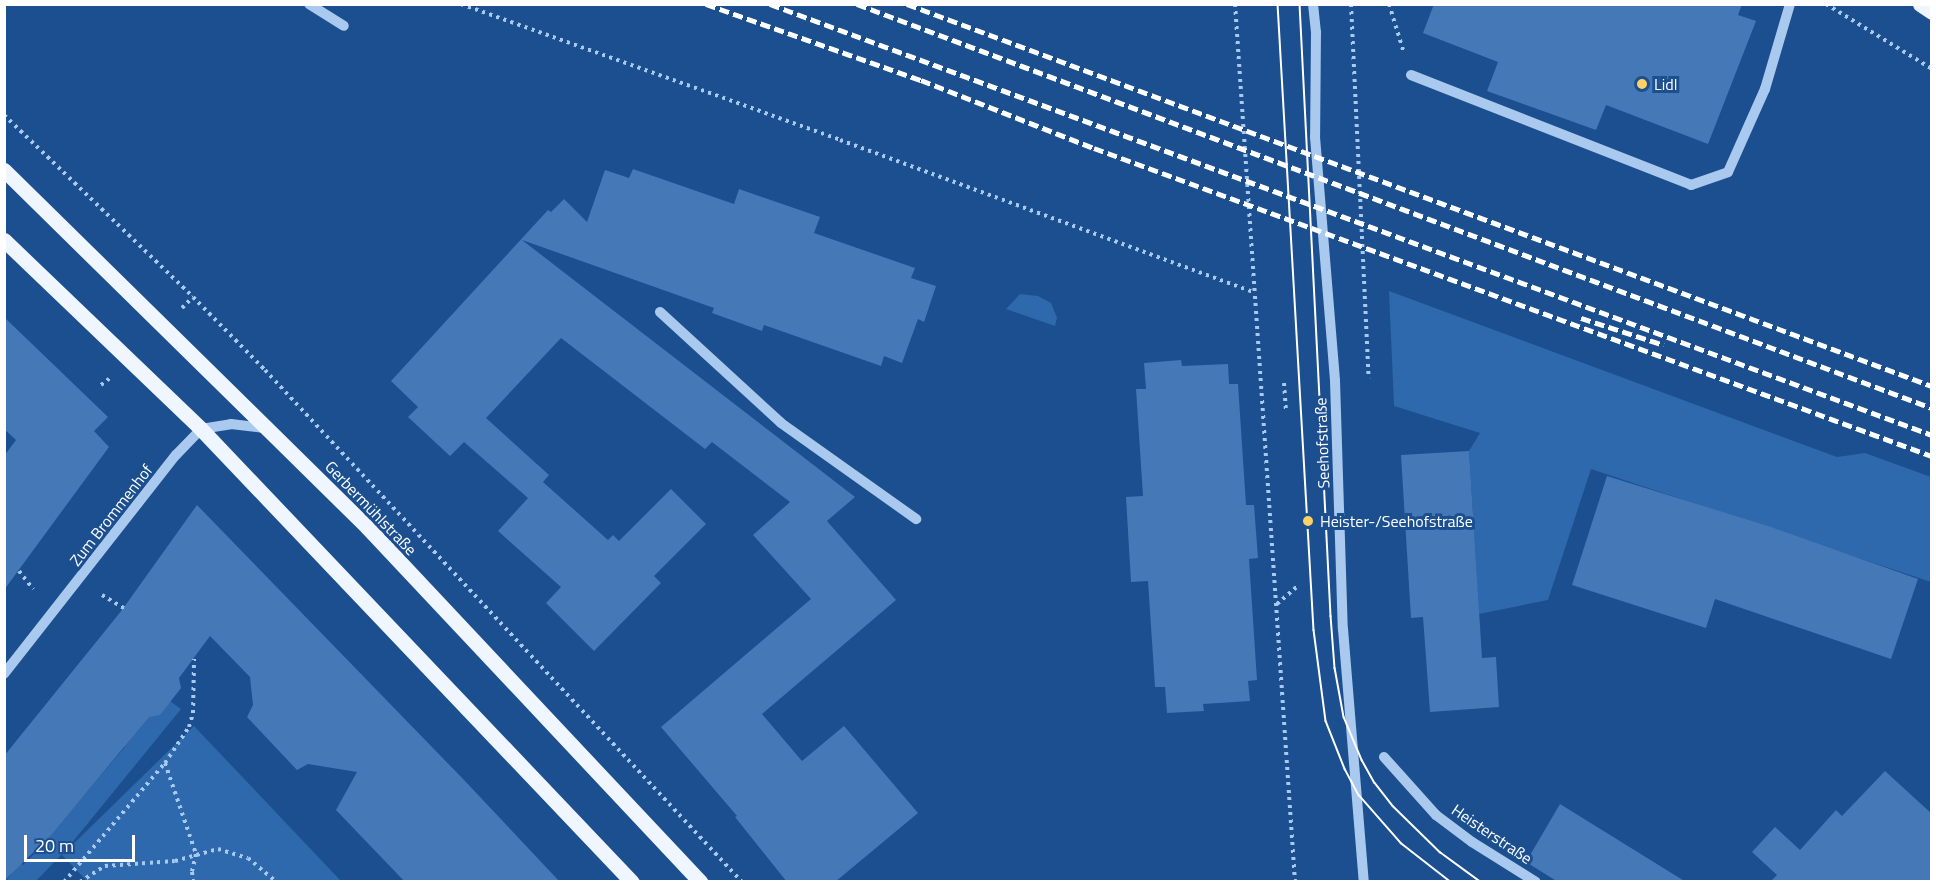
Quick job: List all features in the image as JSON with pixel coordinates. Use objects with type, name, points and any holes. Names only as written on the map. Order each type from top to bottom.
[{"type":"main road","points":[[1920,4],[1932,12]]},
{"type":"main road","name":"Gerbermühlstraße","points":[[4,170],[367,527],[700,882]]},
{"type":"main road","points":[[4,240],[201,429],[632,882]]},
{"type":"street","points":[[309,4],[344,26]]},
{"type":"street","name":"Seehofstraße","points":[[1313,4],[1316,32],[1314,137],[1335,381],[1343,629],[1364,882]]},
{"type":"street","points":[[1411,75],[1691,185],[1728,172],[1764,89],[1790,4]]},
{"type":"street","points":[[660,312],[781,423],[916,519]]},
{"type":"street","points":[[201,429],[231,424],[268,429]]},
{"type":"street","name":"Zum Brommenhof","points":[[4,674],[176,455],[201,429]]},
{"type":"street","name":"Heisterstraße","points":[[1384,757],[1436,814],[1472,842],[1536,882]]},
{"type":"path","points":[[461,4],[1256,293]]},
{"type":"path","points":[[1234,4],[1256,293],[1295,882]]},
{"type":"path","points":[[1351,4],[1369,379]]},
{"type":"path","points":[[1389,4],[1411,75]]},
{"type":"path","points":[[1826,4],[1932,69]]},
{"type":"path","points":[[4,115],[266,370],[742,882]]},
{"type":"path","points":[[1284,384],[1286,412]]},
{"type":"path","points":[[19,571],[33,589]]},
{"type":"path","points":[[1277,604],[1298,586]]},
{"type":"path","points":[[102,595],[124,608]]},
{"type":"path","points":[[63,882],[165,763],[189,728],[193,713],[194,659]]},
{"type":"path","points":[[165,763],[196,854],[192,872],[193,882]]},
{"type":"path","points":[[80,882],[105,866],[175,861],[218,849],[248,858],[276,882]]},
{"type":"shaded area","points":[[1389,291],[1837,457],[1865,453],[1931,477],[1931,582],[1591,469],[1548,600],[1479,614],[1469,451],[1480,433],[1394,406]]},
{"type":"shaded area","points":[[1020,294],[1038,296],[1051,303],[1057,318],[1055,326],[1006,309]]},
{"type":"shaded area","points":[[170,701],[181,709],[66,850],[36,881],[5,882],[20,863],[23,865],[34,854],[32,850],[35,852],[125,747],[123,743],[126,745],[148,712]]},
{"type":"shaded area","points":[[194,726],[341,881],[87,881],[62,855]]},
{"type":"building","name":"Lidl","points":[[1434,4],[1742,4],[1738,15],[1756,21],[1708,144],[1606,105],[1596,130],[1487,91],[1498,62],[1423,33]]},
{"type":"building","points":[[633,169],[734,204],[739,189],[820,217],[814,233],[915,268],[911,278],[936,286],[924,322],[918,319],[902,363],[884,356],[881,366],[764,325],[762,331],[712,313],[714,308],[522,240],[855,497],[827,521],[896,600],[762,714],[802,761],[844,726],[918,813],[835,882],[787,882],[735,817],[737,816],[661,727],[811,599],[753,535],[790,502],[712,442],[705,449],[561,338],[486,418],[549,475],[543,482],[608,540],[613,535],[619,541],[671,489],[706,524],[654,576],[661,583],[594,651],[546,603],[561,587],[498,531],[528,498],[464,442],[450,456],[408,417],[418,407],[391,381],[548,210],[551,212],[564,199],[587,222],[605,170],[629,178]]},
{"type":"building","points":[[4,317],[108,417],[94,431],[109,447],[4,590],[4,456],[16,440],[4,429]]},
{"type":"building","points":[[1181,360],[1182,366],[1228,364],[1229,384],[1238,384],[1246,505],[1254,505],[1258,558],[1249,559],[1257,680],[1248,681],[1250,701],[1203,704],[1204,711],[1167,713],[1165,687],[1155,687],[1148,581],[1131,582],[1126,497],[1143,496],[1136,389],[1146,389],[1144,363]]},
{"type":"building","points":[[1469,451],[1482,658],[1496,657],[1499,707],[1430,712],[1423,617],[1411,618],[1401,455]]},
{"type":"building","points":[[1607,476],[1771,527],[1918,579],[1891,659],[1715,599],[1706,628],[1572,585]]},
{"type":"building","points":[[197,505],[560,882],[405,882],[336,810],[357,772],[308,764],[297,770],[247,717],[253,705],[250,677],[210,636],[179,678],[181,688],[160,715],[149,717],[52,834],[4,881],[4,756],[122,610]]},
{"type":"building","points":[[1885,771],[1932,814],[1932,882],[1770,882],[1777,875],[1752,852],[1775,827],[1800,850],[1836,810],[1842,816]]},
{"type":"building","points":[[1560,804],[1686,882],[1558,882],[1526,862]]},
{"type":"tram line","points":[[1278,4],[1314,630],[1326,721],[1345,769],[1359,795],[1401,843],[1451,882]]},
{"type":"tram line","points":[[1300,4],[1331,616],[1335,668],[1344,717],[1362,760],[1375,783],[1393,806],[1440,852],[1481,882]]},
{"type":"railway","points":[[706,4],[921,80],[1094,148],[1932,456]]},
{"type":"railway","points":[[770,4],[1932,435]]},
{"type":"railway","points":[[857,4],[1932,408]]},
{"type":"railway","points":[[907,4],[1932,386]]},
{"type":"railway","points":[[1581,318],[1664,345]]},
{"type":"place","name":"Lidl","points":[[1642,84]]},
{"type":"place","name":"Heister-/Seehofstraße","points":[[1308,521]]}]
